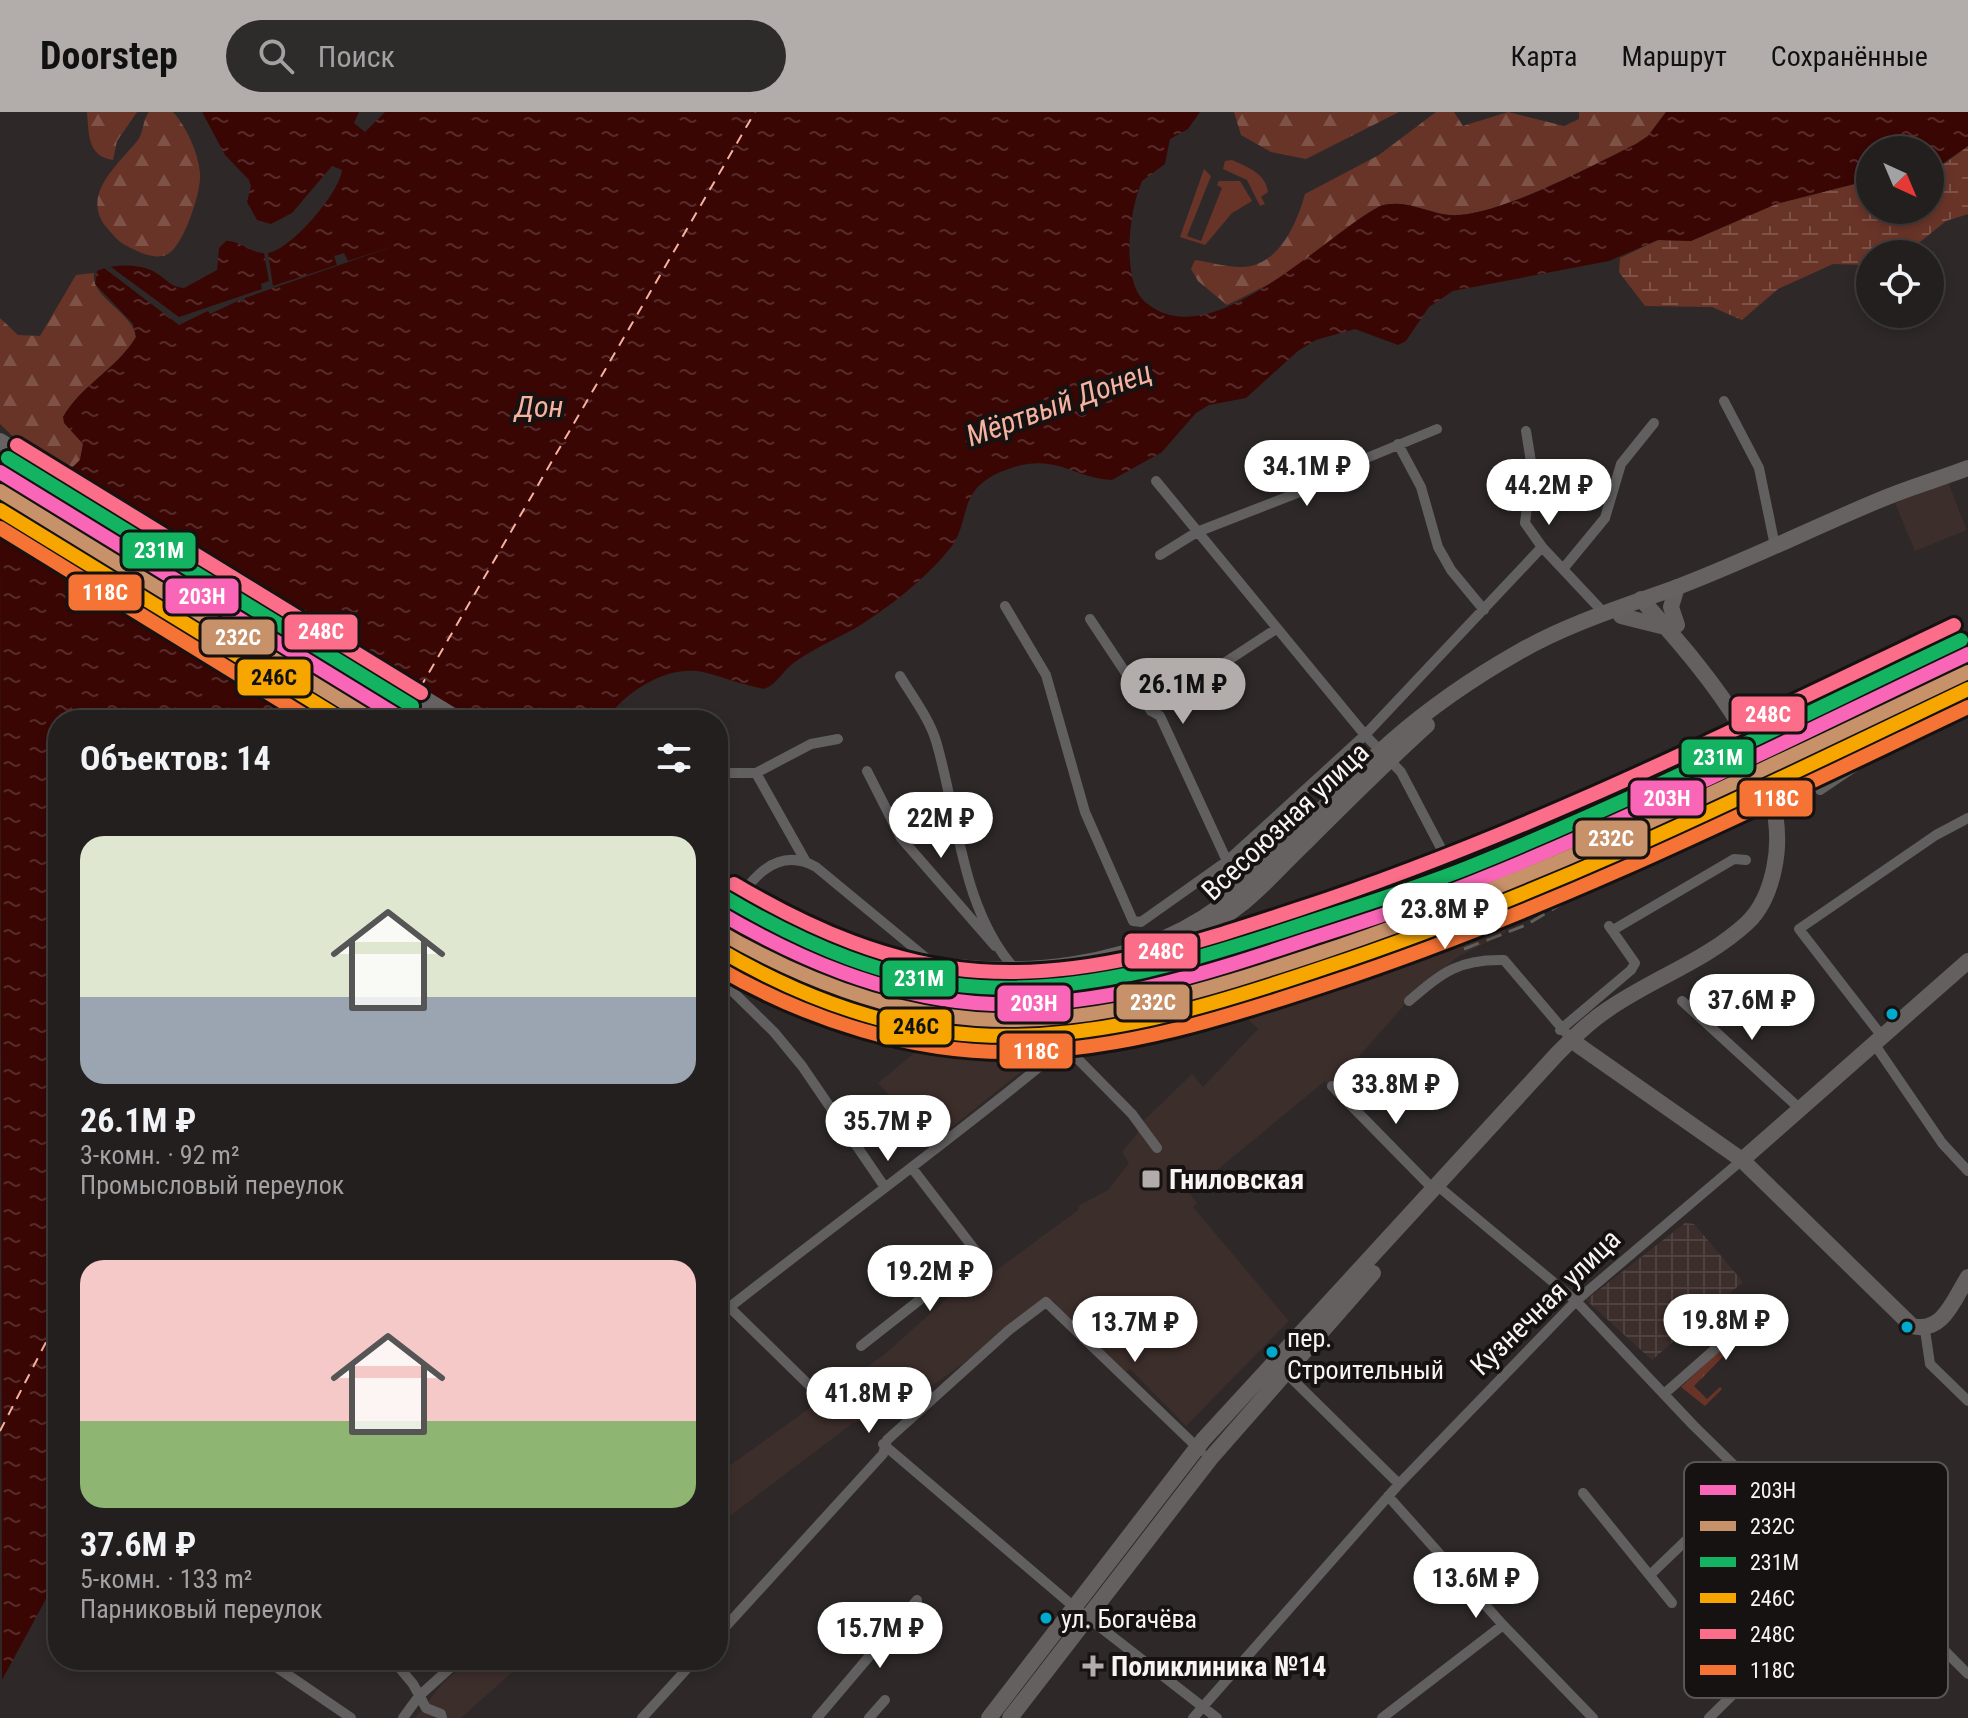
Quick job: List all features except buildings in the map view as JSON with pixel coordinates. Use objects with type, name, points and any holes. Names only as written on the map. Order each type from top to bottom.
[{"type":"highway","points":[[0,441],[444,710]]},
{"type":"highway","points":[[0,459],[415,710]]},
{"type":"highway","name":"Всесоюзная улица","points":[[922,966],[1016,970],[1068,966],[1183,930],[1237,893],[1386,754],[1475,678],[1521,651],[1649,600],[1891,495],[1968,468]]},
{"type":"highway","name":"Всесоюзная улица","points":[[804,930],[845,955],[1016,982],[1071,976],[1148,956],[1189,940],[1246,900],[1386,754]]},
{"type":"highway","points":[[728,884],[804,930]]},
{"type":"highway","points":[[728,898],[804,930]]},
{"type":"main road","points":[[1673,628],[1671,607],[1677,587]]},
{"type":"main road","points":[[1010,1718],[1210,1459],[1570,1038],[1719,957],[1757,926],[1774,900],[1782,877],[1787,833],[1773,776],[1724,687],[1649,600]]},
{"type":"main road","points":[[1612,615],[1644,619],[1673,628]]},
{"type":"main road","name":"Кузнечная улица","points":[[1742,1160],[1968,961]]},
{"type":"main road","points":[[1570,1038],[1742,1160],[1912,1326],[1925,1330],[1936,1326],[1968,1277]]},
{"type":"main road","points":[[989,1718],[1197,1447],[1440,1190]]},
{"type":"street","points":[[1724,401],[1759,468],[1775,546]]},
{"type":"street","points":[[1563,569],[1605,518],[1621,464],[1654,423]]},
{"type":"street","points":[[1160,555],[1197,532],[1315,486],[1346,472],[1357,462],[1437,429]]},
{"type":"street","points":[[1526,431],[1532,468],[1525,523],[1542,547],[1612,615]]},
{"type":"street","points":[[1398,444],[1421,487],[1438,547],[1451,570],[1484,610]]},
{"type":"street","points":[[1156,481],[1365,735],[1386,754],[1454,873]]},
{"type":"street","points":[[1005,606],[1046,675],[1085,812],[1133,921],[1151,917],[1227,861],[1365,735],[1542,547]]},
{"type":"street","points":[[1090,619],[1151,711],[1160,716],[1227,861]]},
{"type":"street","points":[[1151,711],[1276,629]]},
{"type":"street","points":[[900,676],[935,739],[978,903],[1004,957]]},
{"type":"street","points":[[1820,790],[1869,757],[1889,733],[1968,694]]},
{"type":"street","points":[[728,773],[756,773],[811,744],[838,739]]},
{"type":"street","points":[[867,771],[901,838],[1016,970]]},
{"type":"street","points":[[756,773],[806,862],[922,966]]},
{"type":"street","points":[[1968,818],[1936,835],[1799,929],[1877,1039],[1942,1143],[1968,1171]]},
{"type":"street","points":[[1409,1001],[1449,968],[1477,960],[1504,960],[1570,1038],[1635,963],[1611,928],[1734,859],[1746,860]]},
{"type":"street","points":[[728,915],[756,874],[778,861],[806,862]]},
{"type":"street","points":[[728,987],[774,1032],[802,1066],[884,1186]]},
{"type":"street","points":[[1682,1001],[1799,1108]]},
{"type":"street","points":[[731,1306],[1065,1046],[1132,1114],[1157,1148]]},
{"type":"street","points":[[1332,1086],[1440,1190],[1576,1301],[1731,1462]]},
{"type":"street","name":"Кузнечная улица","points":[[1193,1718],[1399,1484],[1576,1301],[1742,1160]]},
{"type":"street","points":[[861,1346],[978,1254],[912,1168]]},
{"type":"street","points":[[728,1624],[883,1454],[883,1444],[1009,1330],[1046,1302],[1210,1459]]},
{"type":"street","points":[[728,1304],[814,1390]]},
{"type":"street","points":[[1664,1394],[1765,1305]]},
{"type":"street","points":[[1925,1330],[1930,1364],[1968,1401]]},
{"type":"street","points":[[1285,1372],[1399,1484]]},
{"type":"street","points":[[883,1444],[1086,1617],[1217,1718]]},
{"type":"street","points":[[1583,1493],[1672,1603]]},
{"type":"street","points":[[1388,1496],[1503,1625],[1593,1718]]},
{"type":"street","points":[[1651,1574],[1684,1542]]},
{"type":"street","points":[[817,1718],[917,1600]]},
{"type":"street","points":[[1382,1718],[1503,1625]]},
{"type":"street","points":[[1948,1654],[1968,1674]]},
{"type":"street","points":[[281,1670],[351,1718]]},
{"type":"street","points":[[400,1670],[426,1708],[441,1714],[442,1718]]},
{"type":"street","points":[[403,1718],[419,1696],[448,1670]]},
{"type":"street","points":[[642,1718],[686,1670]]},
{"type":"street","points":[[1709,1718],[1729,1698]]},
{"type":"street","points":[[869,1718],[885,1700]]},
{"type":"shaded area","points":[[1948,482],[1967,530],[1915,551],[1895,503]]},
{"type":"shaded area","points":[[1968,641],[1968,694],[1710,819],[1702,804],[1569,869],[1569,875],[1500,909],[1506,933],[1457,957],[1414,994],[1340,1078],[1334,1090],[1325,1081],[1189,1193],[1197,1203],[1193,1207],[1289,1321],[1186,1426],[1130,1369],[1126,1372],[1061,1312],[1053,1300],[889,1416],[853,1423],[728,1517],[728,1467],[885,1354],[982,1267],[990,1275],[1077,1211],[1080,1205],[1108,1190],[1129,1163],[1122,1152],[1137,1134],[1139,1125],[1192,1074],[1203,1087],[1258,1029],[1209,982],[1193,989],[1176,1006],[1127,1025],[1068,1034],[932,1143],[878,1083],[925,1044],[914,1029],[893,1010],[881,1019],[791,983],[728,965],[728,910],[800,944],[927,980],[1155,961],[1206,938],[1460,852],[1623,803],[1840,692],[1862,684],[1869,692],[1932,663],[1931,657]]},
{"type":"shaded area","points":[[1685,1223],[1694,1224],[1743,1282],[1652,1360],[1586,1300]]},
{"type":"shaded area","points":[[458,1670],[515,1670],[461,1718],[415,1718],[443,1683]]},
{"type":"green space","points":[[87,112],[137,112],[117,141],[113,160],[104,158],[94,149],[89,136]]},
{"type":"green space","points":[[149,112],[173,112],[191,141],[200,173],[195,205],[185,231],[172,250],[161,256],[145,254],[120,242],[107,228],[97,204],[105,181],[138,140]]},
{"type":"green space","points":[[1234,112],[1399,112],[1306,159],[1271,152],[1241,135]]},
{"type":"green space","points":[[1436,112],[1454,112],[1463,126],[1508,112],[1564,126],[1579,119],[1579,112],[1666,112],[1648,136],[1636,144],[1549,187],[1501,205],[1459,215],[1410,205],[1380,206],[1283,277],[1227,305],[1198,281],[1191,269],[1195,260],[1245,267],[1272,255],[1293,226],[1305,194],[1379,155]]},
{"type":"green space","points":[[1968,146],[1968,214],[1944,223],[1944,164]]},
{"type":"green space","points":[[1232,160],[1264,180],[1268,192],[1261,197],[1265,204],[1260,206],[1247,180],[1223,169],[1225,161]]},
{"type":"green space","points":[[1204,169],[1211,176],[1187,236],[1201,241],[1222,188],[1217,185],[1219,181],[1240,181],[1252,201],[1232,213],[1205,245],[1180,237]]},
{"type":"green space","points":[[1856,184],[1856,224],[1942,224],[1922,240],[1856,240],[1856,265],[1833,264],[1778,289],[1742,320],[1712,307],[1645,306],[1619,272],[1620,258],[1658,240],[1691,241],[1776,204]]},
{"type":"green space","points":[[94,273],[98,290],[128,320],[136,337],[63,417],[83,444],[80,460],[70,470],[25,448],[0,424],[0,318],[18,335],[40,336],[76,275]]},
{"type":"green space","points":[[1759,1313],[1762,1317],[1694,1386],[1707,1399],[1720,1387],[1722,1389],[1705,1406],[1681,1387]]},
{"type":"water","name":"Дон","points":[[202,112],[359,112],[354,123],[365,132],[385,112],[1200,112],[1188,129],[1170,139],[1165,164],[1142,181],[1130,235],[1132,277],[1140,296],[1157,310],[1183,317],[1212,312],[1242,300],[1273,282],[1380,206],[1410,205],[1459,215],[1501,205],[1549,187],[1636,144],[1648,136],[1666,112],[1968,112],[1968,146],[1944,162],[1944,136],[1856,136],[1856,184],[1776,204],[1691,241],[1658,240],[1609,261],[1453,291],[1429,307],[1406,341],[1398,345],[1355,329],[1316,340],[1298,351],[1246,398],[1209,405],[1196,413],[1162,452],[1112,480],[1041,463],[1011,468],[992,476],[972,495],[956,539],[927,573],[879,613],[802,657],[764,689],[689,671],[675,672],[648,682],[613,710],[48,710],[48,1595],[2,1680],[0,538],[80,460],[83,444],[64,423],[63,417],[136,337],[133,324],[95,284],[97,271],[119,266],[143,267],[184,288],[217,270],[219,248],[226,241],[262,253],[289,242],[324,205],[342,170],[332,166],[292,213],[271,224],[257,220],[247,202],[251,186],[225,155]]},
{"type":"pier","points":[[400,244],[245,298],[242,303],[240,300],[210,314],[208,311],[179,325],[104,268],[111,267],[179,317],[262,289],[261,284],[269,281],[264,253],[268,253],[273,286],[337,265],[334,256],[344,253],[348,261]]},
{"type":"pier","points":[[63,472],[456,710],[361,710],[27,505]]},
{"type":"ferry route","points":[[420,688],[755,112]]},
{"type":"ferry route","points":[[0,1431],[48,1338]]},
{"type":"railway","points":[[1464,949],[1526,925],[1681,833],[1968,686]]},
{"type":"transit line","name":"248С","points":[[17,445],[421,693]]},
{"type":"transit line","name":"231М","points":[[8,458],[412,706]]},
{"type":"transit line","name":"203Н","points":[[0,472],[388,710]]},
{"type":"transit line","name":"232C","points":[[0,491],[357,710]]},
{"type":"transit line","name":"246С","points":[[0,510],[327,710]]},
{"type":"transit line","name":"118С","points":[[0,528],[296,710]]},
{"type":"transit line","name":"248С","points":[[734,884],[792,916],[852,942],[883,953],[946,967],[1020,972],[1101,964],[1142,956],[1299,909],[1468,847],[1631,778],[1954,625]]},
{"type":"transit line","name":"231М","points":[[728,899],[786,931],[848,958],[880,969],[947,984],[981,987],[1064,985],[1145,971],[1265,937],[1467,868],[1654,787],[1961,640]]},
{"type":"transit line","name":"203Н","points":[[728,918],[779,945],[842,972],[941,999],[975,1003],[1061,1002],[1145,988],[1269,952],[1474,882],[1661,801],[1968,654]]},
{"type":"transit line","name":"232C","points":[[728,937],[842,990],[908,1009],[942,1015],[1020,1020],[1063,1017],[1149,1003],[1316,954],[1566,859],[1968,672]]},
{"type":"transit line","name":"246С","points":[[728,955],[810,995],[908,1026],[976,1035],[1021,1036],[1109,1027],[1152,1018],[1281,982],[1489,907],[1650,839],[1968,689]]},
{"type":"transit line","name":"118С","points":[[728,974],[825,1018],[900,1040],[939,1047],[1017,1052],[1057,1050],[1176,1030],[1292,996],[1494,923],[1653,855],[1968,707]]},
{"type":"place","name":"Гниловская","points":[[1151,1179]]},
{"type":"place","name":"пер. Строительный","points":[[1272,1352]]},
{"type":"place","name":"ул. Богачёва","points":[[1046,1618]]},
{"type":"place","name":"Поликлиника №14","points":[[1093,1666]]},
{"type":"water label","name":"Мёртвый Донец","points":[[1059,404]]}]
